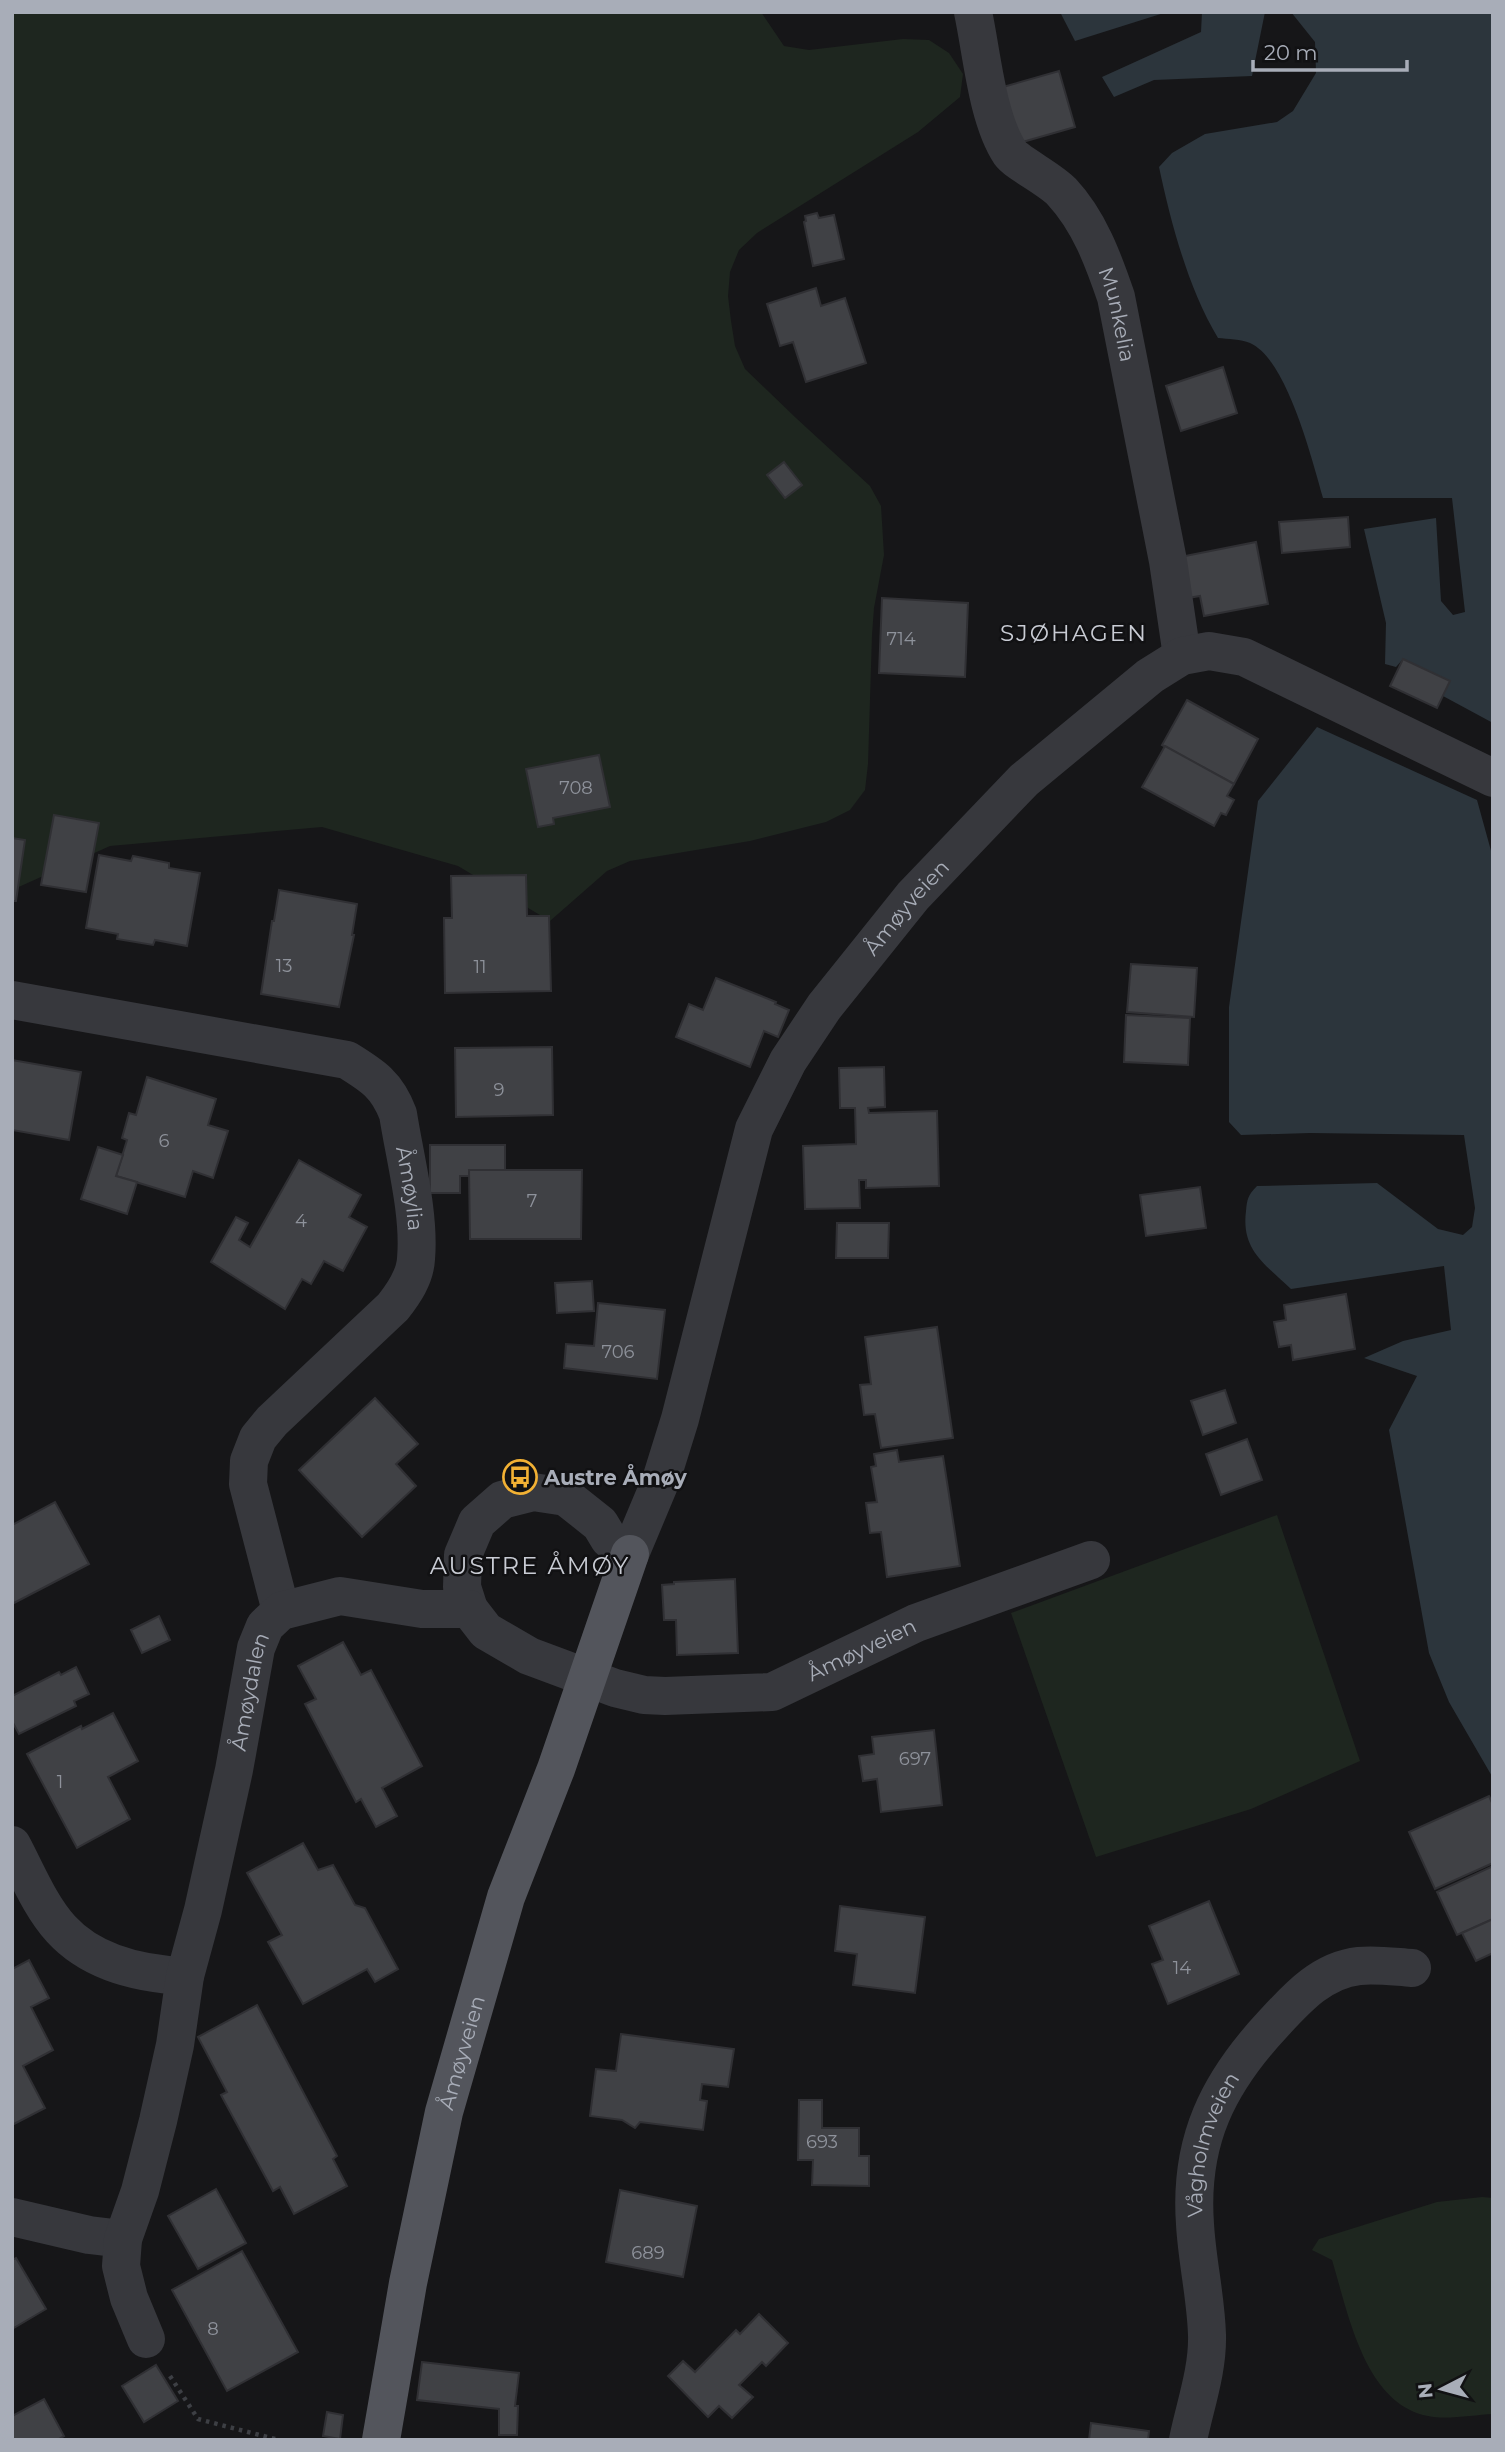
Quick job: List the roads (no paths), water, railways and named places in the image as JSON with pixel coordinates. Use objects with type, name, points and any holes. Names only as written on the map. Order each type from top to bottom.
[{"type":"main road","name":"Åmøyveien","points":[[381,2440],[408,2283],[444,2112],[506,1897],[555,1769],[630,1554]]},
{"type":"street","name":"Munkelia","points":[[973,12],[997,128],[1012,156],[1054,185],[1080,216],[1102,256],[1116,297],[1168,561],[1182,656]]},
{"type":"street","name":"Åmøyveien","points":[[630,1554],[661,1480],[680,1419],[754,1129],[788,1060],[824,1007],[913,896],[1024,780],[1150,676],[1182,656],[1209,651],[1244,657],[1493,778]]},
{"type":"street","name":"Åmøylia","points":[[12,1000],[347,1060],[375,1077],[391,1097],[398,1114],[415,1220],[416,1261],[407,1290],[393,1307],[272,1421],[258,1438],[249,1461],[248,1484],[281,1612]]},
{"type":"street","points":[[586,1677],[529,1656],[486,1631],[469,1609],[462,1587],[463,1555],[477,1522],[502,1500],[533,1492],[566,1497],[600,1524],[609,1539],[630,1554]]},
{"type":"street","name":"Åmøyveien","points":[[586,1677],[644,1695],[772,1692],[916,1623],[1091,1560]]},
{"type":"street","name":"Åmøydalen","points":[[146,2339],[129,2298],[121,2266],[123,2239],[140,2191],[158,2121],[175,2045],[185,1976],[203,1910],[234,1770],[256,1648],[265,1626],[281,1612],[340,1596],[422,1609],[469,1609]]},
{"type":"street","points":[[12,1845],[44,1906],[61,1930],[83,1948],[118,1965],[153,1974],[185,1976]]},
{"type":"street","name":"Vågholmveien","points":[[1188,2440],[1204,2369],[1207,2336],[1195,2224],[1194,2183],[1199,2148],[1212,2109],[1249,2050],[1302,1993],[1329,1975],[1359,1966],[1412,1968]]},
{"type":"street","points":[[12,2217],[89,2235],[123,2239]]},
{"type":"place","name":"Austre Åmøy","points":[[520,1477]]},
{"type":"district","name":"SJØHAGEN","points":[[1074,633]]},
{"type":"district","name":"AUSTRE ÅMØY","points":[[530,1565]]}]
